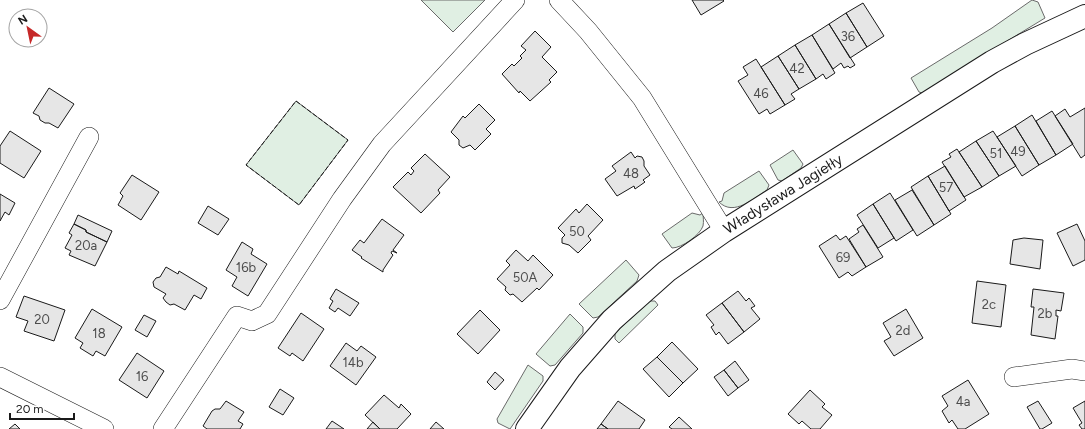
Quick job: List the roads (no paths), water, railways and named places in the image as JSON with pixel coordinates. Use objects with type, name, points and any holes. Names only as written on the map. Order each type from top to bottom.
[{"type":"street","points":[[163,429],[237,316],[252,321],[267,314],[342,199],[382,144],[515,0]]},
{"type":"street","points":[[559,0],[588,31],[642,98],[724,231]]},
{"type":"street","name":"Władysława Jagiełły","points":[[528,429],[570,368],[612,320],[667,271],[724,231],[992,62],[1025,44],[1085,16]]},
{"type":"street","points":[[0,300],[89,137]]},
{"type":"street","points":[[1014,377],[1072,369],[1085,371]]},
{"type":"street","points":[[0,377],[79,423],[104,429]]}]
